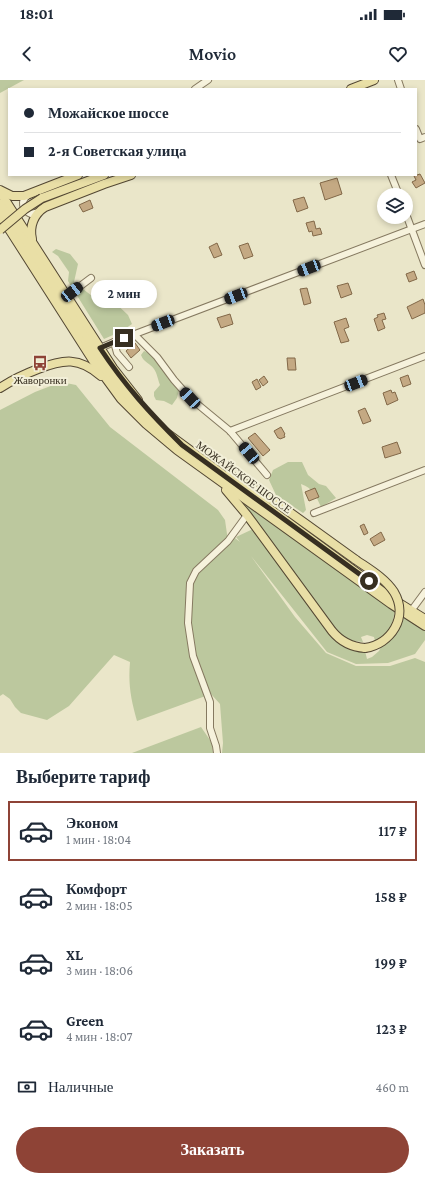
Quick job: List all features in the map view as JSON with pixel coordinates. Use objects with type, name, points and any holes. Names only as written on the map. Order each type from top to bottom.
[{"type":"main road","points":[[355,86],[374,80]]},
{"type":"main road","points":[[0,191],[14,196],[30,194],[75,176]]},
{"type":"main road","points":[[0,230],[25,208],[42,198],[101,176]]},
{"type":"main road","points":[[33,243],[31,237],[32,222],[39,212],[45,207],[128,176]]},
{"type":"main road","points":[[0,191],[113,368],[138,400],[182,445]]},
{"type":"main road","name":"МОЖАЙСКОЕ ШОССЕ","points":[[0,204],[113,379],[148,417],[182,445],[195,459],[391,604],[425,626]]},
{"type":"main road","name":"МОЖАЙСКОЕ ШОССЕ","points":[[0,215],[94,362],[121,399],[146,424],[394,600],[425,619]]},
{"type":"main road","points":[[0,388],[20,377],[54,363],[73,361],[93,370],[121,399]]},
{"type":"main road","points":[[195,459],[264,495],[388,584],[394,592],[399,607],[398,621],[390,636],[378,644],[365,648],[351,646],[340,640],[247,515],[225,489],[195,459]]},
{"type":"street","points":[[196,88],[208,80]]},
{"type":"street","points":[[417,132],[420,139],[425,137]]},
{"type":"street","points":[[391,176],[396,188]]},
{"type":"street","points":[[30,194],[24,199],[24,209],[31,214],[39,212]]},
{"type":"street","points":[[410,224],[425,265]]},
{"type":"street","points":[[100,348],[425,224]]},
{"type":"street","points":[[67,296],[91,278]]},
{"type":"street","points":[[134,334],[157,357],[190,398],[230,431],[267,475]]},
{"type":"street","points":[[114,342],[117,353],[129,366]]},
{"type":"street","points":[[230,431],[425,356]]},
{"type":"street","points":[[314,513],[425,470]]},
{"type":"street","points":[[217,753],[210,728],[210,702],[192,656],[188,623],[190,583],[196,571],[228,541],[247,515]]},
{"type":"street","points":[[412,611],[425,592]]},
{"type":"green space","points":[[0,80],[24,80],[8,88],[0,93]]},
{"type":"green space","points":[[56,249],[70,254],[78,264],[74,282],[92,296],[110,298],[128,315],[132,324],[122,331],[104,339],[68,281],[69,272],[58,256],[52,252]]},
{"type":"green space","points":[[144,351],[158,362],[179,390],[177,398],[172,405],[164,401],[156,400],[154,392],[160,385],[155,371],[141,355]]},
{"type":"green space","points":[[61,382],[76,385],[110,427],[218,510],[225,520],[228,541],[235,538],[240,542],[236,537],[253,529],[330,635],[341,645],[354,650],[365,651],[367,659],[372,657],[381,647],[391,640],[403,618],[425,629],[425,640],[415,654],[388,663],[356,664],[327,652],[251,556],[295,617],[326,653],[356,666],[390,666],[415,658],[425,662],[425,753],[222,753],[223,743],[220,704],[211,694],[137,721],[130,692],[130,662],[114,655],[69,706],[47,720],[21,713],[10,699],[3,694],[0,696],[0,410],[35,392]]},
{"type":"green space","points":[[288,462],[302,462],[308,475],[319,484],[326,486],[336,498],[321,507],[316,496],[311,490],[301,484],[306,510],[303,513],[276,495],[269,480],[273,470]]},
{"type":"green space","points":[[236,497],[395,609],[392,624],[387,632],[375,641],[374,637],[367,635],[361,637],[363,642],[345,640],[333,630]]},
{"type":"green space","points":[[201,727],[212,743],[213,753],[132,753]]},
{"type":"building","points":[[420,174],[425,183],[416,188],[412,182],[416,180],[414,176]]},
{"type":"building","points":[[337,178],[342,194],[325,200],[320,183]]},
{"type":"building","points":[[304,197],[308,208],[297,212],[293,200]]},
{"type":"building","points":[[90,200],[93,208],[83,212],[79,205]]},
{"type":"building","points":[[314,221],[316,229],[320,228],[322,234],[313,236],[312,231],[309,232],[306,223]]},
{"type":"building","points":[[217,243],[222,255],[214,258],[209,247]]},
{"type":"building","points":[[248,243],[253,256],[244,259],[239,246]]},
{"type":"building","points":[[414,271],[417,279],[409,282],[406,274]]},
{"type":"building","points":[[348,283],[352,294],[341,298],[337,286]]},
{"type":"building","points":[[307,288],[311,303],[304,305],[300,289]]},
{"type":"building","points":[[423,299],[425,313],[412,319],[407,307]]},
{"type":"building","points":[[384,313],[386,319],[382,320],[385,328],[378,331],[374,319],[378,317],[377,315]]},
{"type":"building","points":[[230,314],[233,324],[221,328],[217,318]]},
{"type":"building","points":[[346,318],[349,327],[344,329],[349,341],[341,343],[334,322]]},
{"type":"building","points":[[135,343],[140,350],[131,358],[126,351]]},
{"type":"building","points":[[287,358],[295,358],[296,370],[288,370]]},
{"type":"building","points":[[408,375],[411,384],[403,387],[400,378]]},
{"type":"building","points":[[264,376],[268,382],[263,386],[259,380]]},
{"type":"building","points":[[257,379],[261,387],[256,390],[252,382]]},
{"type":"building","points":[[391,390],[392,393],[395,392],[398,400],[387,405],[383,393]]},
{"type":"building","points":[[365,408],[371,421],[363,424],[358,411]]},
{"type":"building","points":[[281,427],[285,437],[280,439],[274,431]]},
{"type":"building","points":[[255,433],[270,450],[263,456],[248,438]]},
{"type":"building","points":[[397,442],[401,453],[385,458],[382,447]]},
{"type":"building","points":[[315,488],[319,497],[309,501],[305,492]]},
{"type":"building","points":[[364,524],[368,533],[364,535],[360,526]]},
{"type":"building","points":[[381,532],[385,540],[374,546],[370,539]]},
{"type":"place","name":"Жаворонки","points":[[40,363]]},
{"type":"route","points":[[124,338],[100,348],[125,384],[148,412],[164,428],[182,445],[369,581]]}]
